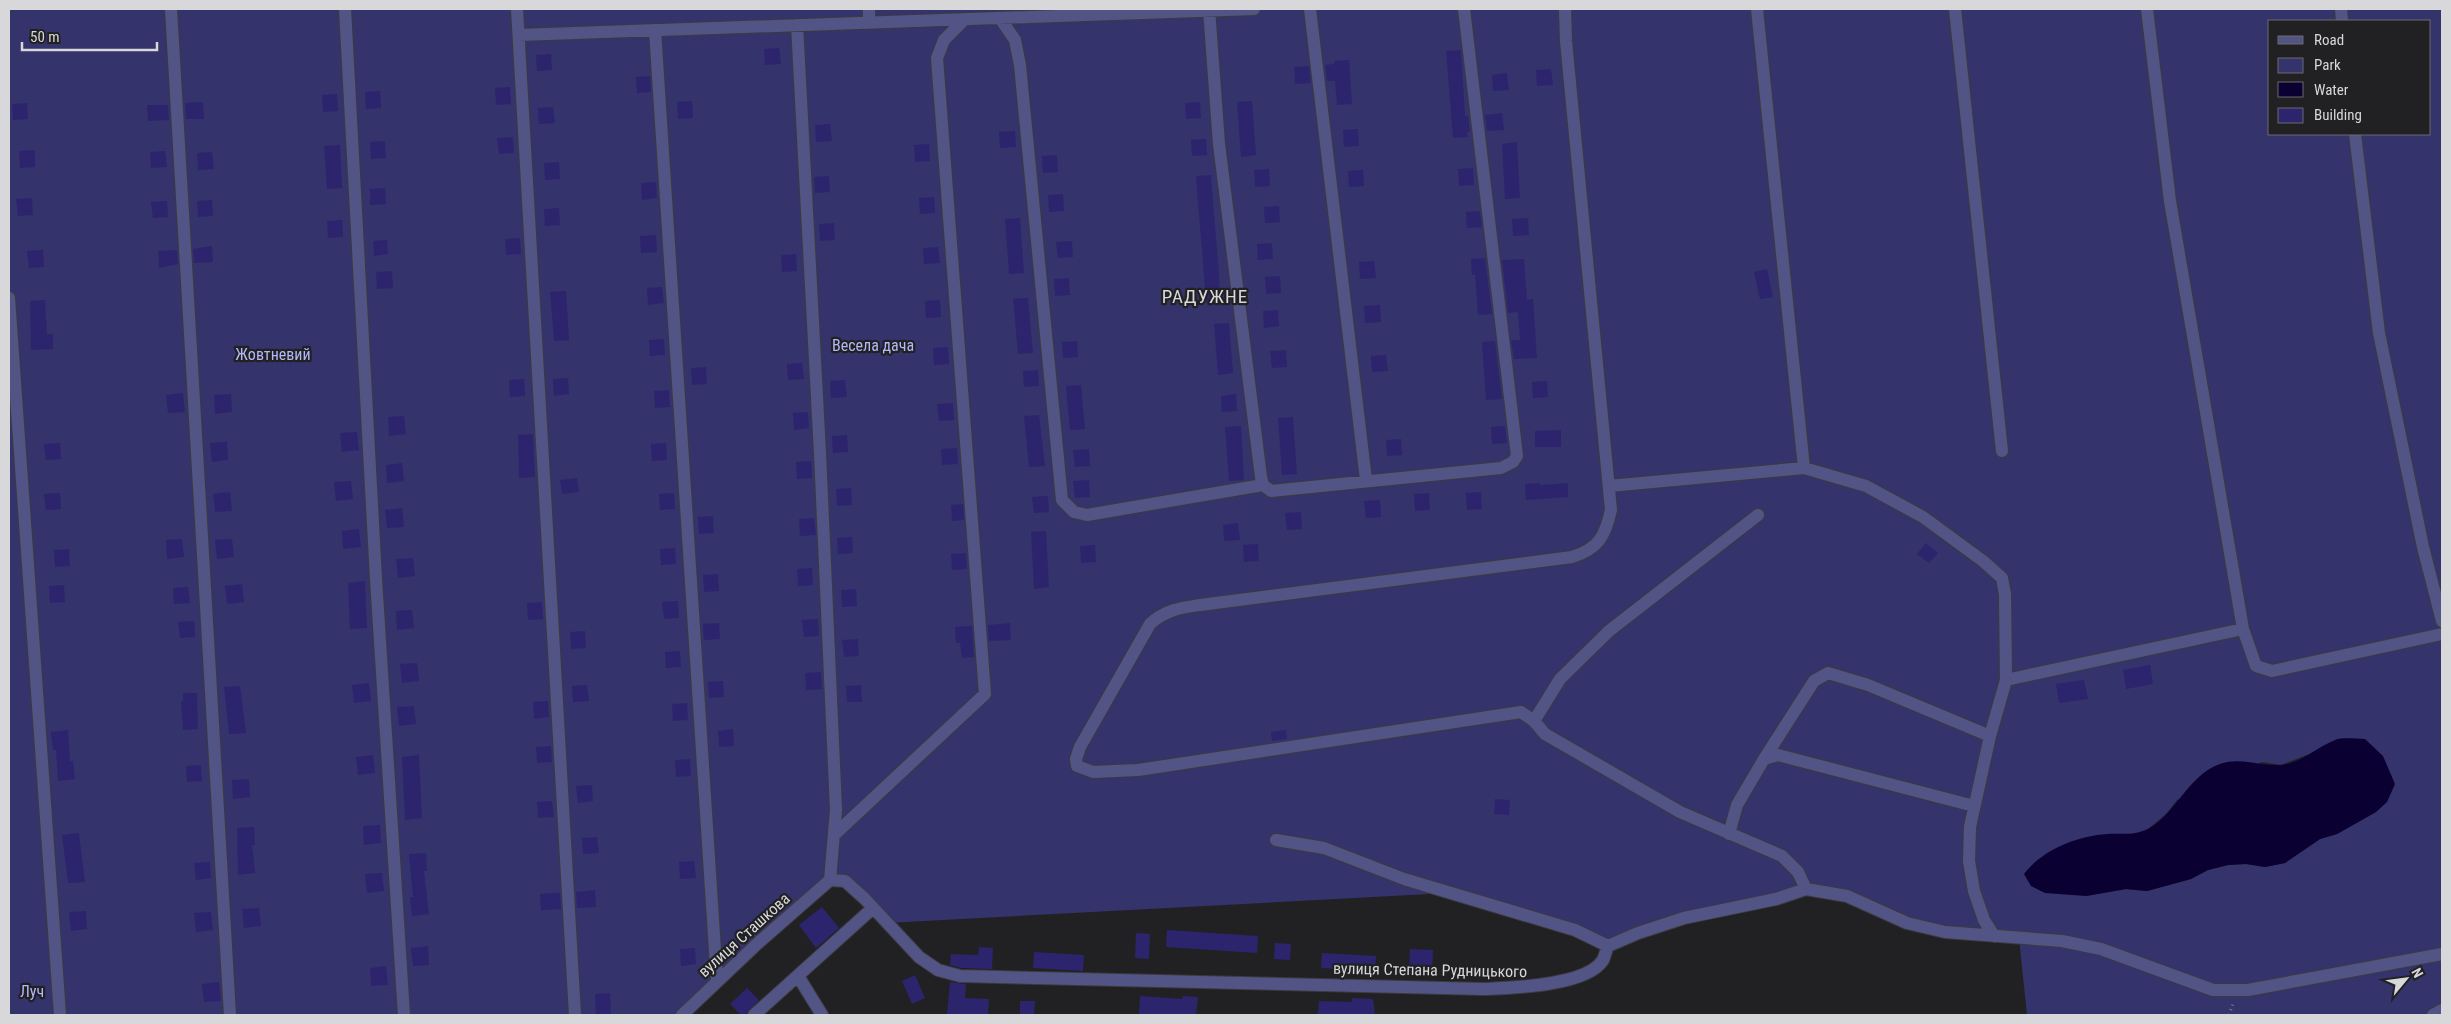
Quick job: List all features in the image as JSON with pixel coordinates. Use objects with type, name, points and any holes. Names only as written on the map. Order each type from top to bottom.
[{"type":"street","points":[[171,9],[230,1015]]},
{"type":"street","points":[[345,9],[376,579],[404,1015]]},
{"type":"street","points":[[517,9],[575,1015]]},
{"type":"street","points":[[869,9],[869,23]]},
{"type":"street","points":[[519,35],[1254,9]]},
{"type":"street","points":[[1310,9],[1366,480]]},
{"type":"street","points":[[1000,18],[1015,40],[1020,65],[1062,500],[1074,512],[1087,515],[1263,486],[1271,491],[1501,468],[1513,462],[1517,456],[1464,9]]},
{"type":"street","points":[[1565,9],[1566,41],[1611,510],[1604,534],[1589,552],[1572,557],[1200,605],[1174,609],[1160,614],[1150,624],[1140,640],[1080,747],[1076,759],[1077,766],[1093,772],[1138,770],[1521,712],[1534,721],[1545,734],[1564,746],[1680,812],[1782,856],[1798,872],[1806,889]]},
{"type":"street","points":[[1757,9],[1804,468]]},
{"type":"street","points":[[1955,9],[2002,451]]},
{"type":"street","points":[[2146,9],[2170,201],[2243,629],[2256,666],[2272,671],[2442,634]]},
{"type":"street","points":[[1209,10],[1219,144],[1263,486]]},
{"type":"street","points":[[834,835],[985,694],[937,58],[944,40],[965,19]]},
{"type":"street","points":[[797,26],[820,453],[836,810],[830,880]]},
{"type":"street","points":[[655,30],[717,981]]},
{"type":"street","points":[[2354,135],[2379,333],[2424,547],[2442,621]]},
{"type":"street","points":[[9,298],[60,1015]]},
{"type":"street","points":[[1609,486],[1804,468],[1866,486],[1923,518],[2002,578],[2005,594],[2006,680],[1990,736],[1974,806],[1970,827],[1969,861],[1974,891],[1984,920],[1994,936]]},
{"type":"street","points":[[1534,721],[1560,679],[1609,630],[1758,514]]},
{"type":"street","points":[[2006,680],[2243,629]]},
{"type":"street","points":[[1729,834],[1737,805],[1764,759],[1814,681],[1828,673],[1868,685],[1990,736]]},
{"type":"street","points":[[1764,759],[1778,755],[1790,757],[1974,806]]},
{"type":"street","points":[[1276,840],[1324,848],[1404,879],[1575,930],[1608,946],[1638,932],[1684,918],[1776,899],[1806,889],[1847,896],[1906,923],[1945,932],[2062,941],[2101,949],[2213,990],[2248,990],[2442,954]]},
{"type":"street","name":"вулиця Сташкова","points":[[682,1015],[717,981],[830,880]]},
{"type":"street","name":"вулиця Степана Рудницького","points":[[830,880],[845,881],[919,956],[938,970],[960,976],[1484,989],[1537,987],[1588,972],[1602,962],[1608,946]]},
{"type":"street","points":[[754,1015],[873,908]]},
{"type":"street","points":[[798,976],[822,1015]]},
{"type":"street","points":[[2433,1015],[2442,1010]]},
{"type":"green space","points":[[9,9],[2442,9],[2442,1010],[2433,1015],[2027,1015],[2019,938],[1983,936],[1873,909],[1806,889],[1608,946],[1448,893],[887,923],[865,899],[830,880],[682,1015],[9,1015]],"holes":[[[2307,755],[2376,812],[2337,834],[2320,839],[2285,863],[2265,867],[2246,864],[2228,865],[2208,870],[2191,879],[2147,891],[2126,889],[2086,896],[2106,834],[2134,834],[2148,829],[2166,814],[2177,800],[2262,762],[2281,765]]]},
{"type":"water","points":[[2338,739],[2365,739],[2383,756],[2395,784],[2387,802],[2376,812],[2337,834],[2320,839],[2285,863],[2265,867],[2246,864],[2228,865],[2208,870],[2191,879],[2147,891],[2126,889],[2086,896],[2045,893],[2031,886],[2024,874],[2050,851],[2072,841],[2096,835],[2133,833],[2148,829],[2165,815],[2195,781],[2213,767],[2238,761],[2271,765],[2287,764]]},
{"type":"building","points":[[779,48],[781,64],[765,65],[764,49]]},
{"type":"building","points":[[1461,50],[1465,116],[1468,116],[1470,132],[1467,132],[1468,137],[1453,138],[1446,51]]},
{"type":"building","points":[[551,54],[552,70],[537,71],[536,55]]},
{"type":"building","points":[[1349,60],[1352,104],[1337,105],[1335,81],[1327,81],[1325,65],[1334,64],[1334,61]]},
{"type":"building","points":[[1309,66],[1311,83],[1295,84],[1294,67]]},
{"type":"building","points":[[1551,69],[1553,85],[1537,86],[1536,70]]},
{"type":"building","points":[[1507,73],[1509,90],[1493,91],[1492,75]]},
{"type":"building","points":[[650,76],[651,92],[637,93],[636,77]]},
{"type":"building","points":[[510,87],[511,104],[496,105],[495,88]]},
{"type":"building","points":[[380,91],[381,108],[366,109],[365,92]]},
{"type":"building","points":[[337,94],[338,111],[323,112],[322,95]]},
{"type":"building","points":[[692,101],[693,118],[678,119],[677,102]]},
{"type":"building","points":[[1252,101],[1256,155],[1241,157],[1237,102]]},
{"type":"building","points":[[203,102],[204,119],[186,119],[185,103]]},
{"type":"building","points":[[1200,102],[1201,118],[1186,119],[1185,103]]},
{"type":"building","points":[[27,103],[28,119],[13,120],[12,104]]},
{"type":"building","points":[[147,105],[168,105],[169,120],[148,121]]},
{"type":"building","points":[[553,107],[555,123],[539,124],[538,108]]},
{"type":"building","points":[[1502,113],[1504,130],[1487,131],[1485,115]]},
{"type":"building","points":[[830,124],[832,141],[816,142],[815,125]]},
{"type":"building","points":[[1358,129],[1359,146],[1344,147],[1343,130]]},
{"type":"building","points":[[1015,131],[1016,147],[1000,148],[999,132]]},
{"type":"building","points":[[513,137],[514,153],[499,154],[497,138]]},
{"type":"building","points":[[1206,139],[1207,155],[1192,156],[1191,140]]},
{"type":"building","points":[[385,141],[386,158],[371,159],[370,142]]},
{"type":"building","points":[[1517,142],[1520,198],[1505,199],[1502,144]]},
{"type":"building","points":[[929,144],[930,161],[915,162],[914,145]]},
{"type":"building","points":[[340,145],[342,188],[327,189],[324,146]]},
{"type":"building","points":[[35,150],[35,167],[20,168],[19,151]]},
{"type":"building","points":[[165,151],[167,167],[151,168],[150,152]]},
{"type":"building","points":[[212,152],[214,169],[198,170],[197,153]]},
{"type":"building","points":[[1057,155],[1058,172],[1043,173],[1042,156]]},
{"type":"building","points":[[559,162],[560,179],[545,180],[544,163]]},
{"type":"building","points":[[1473,168],[1474,185],[1459,186],[1458,169]]},
{"type":"building","points":[[1269,169],[1270,186],[1255,187],[1254,170]]},
{"type":"building","points":[[1363,170],[1364,186],[1349,187],[1348,171]]},
{"type":"building","points":[[1211,175],[1221,301],[1206,302],[1196,176]]},
{"type":"building","points":[[829,176],[830,192],[815,193],[814,177]]},
{"type":"building","points":[[656,182],[657,198],[642,200],[641,183]]},
{"type":"building","points":[[385,188],[386,204],[370,205],[370,189]]},
{"type":"building","points":[[1063,194],[1064,211],[1049,212],[1048,195]]},
{"type":"building","points":[[934,197],[935,213],[920,214],[919,198]]},
{"type":"building","points":[[32,198],[33,215],[18,216],[16,199]]},
{"type":"building","points":[[212,200],[213,216],[198,217],[197,201]]},
{"type":"building","points":[[167,201],[168,217],[153,218],[151,202]]},
{"type":"building","points":[[1279,206],[1280,222],[1265,223],[1264,207]]},
{"type":"building","points":[[559,208],[560,225],[545,226],[544,209]]},
{"type":"building","points":[[1480,211],[1482,227],[1467,228],[1466,212]]},
{"type":"building","points":[[1020,218],[1024,273],[1009,274],[1005,219]]},
{"type":"building","points":[[1528,218],[1529,235],[1513,236],[1512,219]]},
{"type":"building","points":[[342,220],[343,237],[328,238],[327,221]]},
{"type":"building","points":[[834,223],[835,240],[820,241],[819,224]]},
{"type":"building","points":[[656,235],[657,252],[641,253],[640,236]]},
{"type":"building","points":[[520,238],[521,254],[506,255],[505,239]]},
{"type":"building","points":[[387,240],[388,254],[374,256],[373,241]]},
{"type":"building","points":[[1072,241],[1073,257],[1058,258],[1056,242]]},
{"type":"building","points":[[1272,243],[1273,259],[1258,260],[1257,244]]},
{"type":"building","points":[[212,246],[213,262],[194,263],[193,249]]},
{"type":"building","points":[[938,247],[940,263],[924,264],[923,248]]},
{"type":"building","points":[[43,250],[44,267],[29,268],[27,251]]},
{"type":"building","points":[[177,250],[178,264],[159,268],[158,251]]},
{"type":"building","points":[[796,254],[797,271],[782,272],[781,255]]},
{"type":"building","points":[[1485,258],[1492,314],[1478,315],[1475,275],[1472,275],[1471,259]]},
{"type":"building","points":[[1524,259],[1527,300],[1533,299],[1537,358],[1514,359],[1511,340],[1520,340],[1518,312],[1508,313],[1502,260]]},
{"type":"building","points":[[1374,261],[1376,278],[1360,279],[1359,262]]},
{"type":"building","points":[[1767,269],[1773,297],[1760,299],[1754,272]]},
{"type":"building","points":[[392,271],[393,288],[377,289],[376,272]]},
{"type":"building","points":[[1280,276],[1281,293],[1266,294],[1265,277]]},
{"type":"building","points":[[1069,278],[1070,295],[1055,296],[1054,279]]},
{"type":"building","points":[[662,287],[664,303],[648,305],[647,288]]},
{"type":"building","points":[[566,291],[569,340],[554,341],[550,292]]},
{"type":"building","points":[[1028,298],[1033,353],[1018,354],[1013,299]]},
{"type":"building","points":[[45,300],[47,334],[53,334],[53,349],[31,350],[30,301]]},
{"type":"building","points":[[940,300],[941,317],[926,318],[925,301]]},
{"type":"building","points":[[1380,305],[1381,322],[1365,323],[1364,306]]},
{"type":"building","points":[[1278,310],[1279,326],[1264,328],[1263,311]]},
{"type":"building","points":[[1229,323],[1233,373],[1218,375],[1214,324]]},
{"type":"building","points":[[664,339],[665,355],[650,356],[649,340]]},
{"type":"building","points":[[1077,341],[1078,357],[1063,358],[1062,342]]},
{"type":"building","points":[[1495,341],[1502,399],[1486,400],[1482,342]]},
{"type":"building","points":[[948,347],[949,364],[934,365],[933,348]]},
{"type":"building","points":[[1286,350],[1287,367],[1272,368],[1270,351]]},
{"type":"building","points":[[1386,355],[1388,371],[1372,372],[1371,356]]},
{"type":"building","points":[[802,363],[804,379],[788,380],[787,364]]},
{"type":"building","points":[[706,367],[707,384],[692,385],[691,368]]},
{"type":"building","points":[[1038,370],[1039,386],[1024,387],[1023,371]]},
{"type":"building","points":[[568,378],[569,394],[554,396],[553,379]]},
{"type":"building","points":[[524,379],[525,396],[510,397],[509,380]]},
{"type":"building","points":[[845,380],[847,397],[831,398],[830,381]]},
{"type":"building","points":[[1547,381],[1548,397],[1533,398],[1532,382]]},
{"type":"building","points":[[1081,385],[1085,429],[1070,430],[1066,386]]},
{"type":"building","points":[[669,390],[670,407],[655,408],[654,391]]},
{"type":"building","points":[[183,393],[185,412],[168,413],[166,395]]},
{"type":"building","points":[[231,394],[232,412],[215,414],[214,395]]},
{"type":"building","points":[[1236,394],[1237,411],[1222,412],[1221,396]]},
{"type":"building","points":[[953,403],[954,420],[939,421],[937,404]]},
{"type":"building","points":[[808,412],[809,428],[794,430],[793,413]]},
{"type":"building","points":[[1039,415],[1045,466],[1029,467],[1024,416]]},
{"type":"building","points":[[404,416],[406,434],[389,436],[388,417]]},
{"type":"building","points":[[1293,417],[1297,474],[1282,475],[1278,418]]},
{"type":"building","points":[[1241,426],[1244,480],[1229,481],[1225,427]]},
{"type":"building","points":[[1505,426],[1507,443],[1492,444],[1491,427]]},
{"type":"building","points":[[1561,430],[1561,447],[1535,447],[1535,431]]},
{"type":"building","points":[[357,432],[359,450],[342,452],[340,433]]},
{"type":"building","points":[[533,434],[535,477],[519,478],[518,435]]},
{"type":"building","points":[[847,435],[848,452],[833,453],[832,436]]},
{"type":"building","points":[[1401,439],[1402,455],[1387,456],[1386,440]]},
{"type":"building","points":[[227,442],[228,460],[212,462],[210,443]]},
{"type":"building","points":[[60,443],[61,459],[46,460],[44,444]]},
{"type":"building","points":[[666,443],[667,460],[652,461],[651,444]]},
{"type":"building","points":[[957,448],[958,464],[942,465],[941,449]]},
{"type":"building","points":[[1089,449],[1090,466],[1075,467],[1073,450]]},
{"type":"building","points":[[811,461],[812,478],[797,479],[796,462]]},
{"type":"building","points":[[402,463],[404,481],[387,483],[386,465]]},
{"type":"building","points":[[577,478],[579,492],[562,494],[560,480]]},
{"type":"building","points":[[1089,480],[1090,497],[1075,498],[1073,481]]},
{"type":"building","points":[[351,481],[353,499],[336,501],[334,482]]},
{"type":"building","points":[[1540,483],[1540,485],[1568,483],[1568,497],[1526,500],[1525,484]]},
{"type":"building","points":[[851,488],[852,505],[837,506],[836,489]]},
{"type":"building","points":[[230,492],[232,511],[215,512],[213,494]]},
{"type":"building","points":[[1481,492],[1482,509],[1467,510],[1466,493]]},
{"type":"building","points":[[60,493],[61,509],[46,510],[44,494]]},
{"type":"building","points":[[674,493],[675,509],[660,510],[659,494]]},
{"type":"building","points":[[1429,493],[1430,510],[1415,511],[1414,494]]},
{"type":"building","points":[[1048,496],[1049,512],[1034,513],[1032,497]]},
{"type":"building","points":[[1380,500],[1381,517],[1366,518],[1364,501]]},
{"type":"building","points":[[963,504],[964,520],[952,521],[951,505]]},
{"type":"building","points":[[402,508],[404,527],[387,528],[385,510]]},
{"type":"building","points":[[1301,512],[1302,529],[1287,530],[1285,513]]},
{"type":"building","points":[[713,516],[714,533],[699,534],[698,517]]},
{"type":"building","points":[[814,518],[816,535],[800,536],[799,519]]},
{"type":"building","points":[[1238,523],[1240,540],[1224,541],[1223,525]]},
{"type":"building","points":[[359,529],[361,547],[343,549],[342,531]]},
{"type":"building","points":[[1046,531],[1049,587],[1034,589],[1031,532]]},
{"type":"building","points":[[852,537],[853,553],[838,554],[837,538]]},
{"type":"building","points":[[182,539],[184,557],[167,559],[166,540]]},
{"type":"building","points":[[232,539],[234,557],[217,559],[215,540]]},
{"type":"building","points":[[1926,543],[1938,553],[1929,563],[1917,554]]},
{"type":"building","points":[[1258,544],[1259,561],[1244,562],[1243,545]]},
{"type":"building","points":[[1095,545],[1096,562],[1081,563],[1080,546]]},
{"type":"building","points":[[675,548],[676,564],[661,565],[660,549]]},
{"type":"building","points":[[69,549],[70,566],[55,567],[54,550]]},
{"type":"building","points":[[966,553],[967,569],[952,570],[951,554]]},
{"type":"building","points":[[413,558],[415,576],[398,578],[396,559]]},
{"type":"building","points":[[812,568],[813,585],[798,586],[797,569]]},
{"type":"building","points":[[718,574],[719,591],[704,592],[703,575]]},
{"type":"building","points":[[365,581],[367,628],[350,629],[348,583]]},
{"type":"building","points":[[242,584],[244,602],[227,604],[225,586]]},
{"type":"building","points":[[64,585],[65,602],[50,603],[49,586]]},
{"type":"building","points":[[188,587],[190,603],[174,604],[173,588]]},
{"type":"building","points":[[856,589],[857,606],[842,607],[841,590]]},
{"type":"building","points":[[678,601],[679,618],[664,619],[662,602]]},
{"type":"building","points":[[542,602],[543,619],[528,620],[527,603]]},
{"type":"building","points":[[412,610],[414,628],[397,630],[396,611]]},
{"type":"building","points":[[818,619],[819,636],[804,637],[802,620]]},
{"type":"building","points":[[194,621],[195,637],[180,638],[178,622]]},
{"type":"building","points":[[719,623],[720,639],[704,640],[703,624]]},
{"type":"building","points":[[1010,623],[1011,640],[989,641],[988,625]]},
{"type":"building","points":[[972,626],[974,657],[962,658],[960,643],[956,643],[955,627]]},
{"type":"building","points":[[585,631],[586,648],[571,649],[570,632]]},
{"type":"building","points":[[858,639],[859,656],[844,657],[842,640]]},
{"type":"building","points":[[680,651],[681,667],[666,668],[665,652]]},
{"type":"building","points":[[417,663],[419,681],[402,683],[400,664]]},
{"type":"building","points":[[2150,665],[2153,684],[2126,689],[2123,670]]},
{"type":"building","points":[[821,672],[822,689],[806,690],[805,673]]},
{"type":"building","points":[[2084,680],[2088,699],[2059,703],[2056,684]]},
{"type":"building","points":[[723,681],[724,697],[709,698],[708,682]]},
{"type":"building","points":[[369,683],[371,701],[354,703],[352,685]]},
{"type":"building","points":[[587,685],[589,701],[573,702],[572,686]]},
{"type":"building","points":[[861,685],[862,702],[847,702],[846,686]]},
{"type":"building","points":[[240,686],[246,733],[229,734],[224,687]]},
{"type":"building","points":[[183,693],[197,693],[198,729],[183,730],[181,702],[183,701]]},
{"type":"building","points":[[548,701],[549,717],[534,719],[533,702]]},
{"type":"building","points":[[687,703],[688,720],[673,721],[672,704]]},
{"type":"building","points":[[414,706],[416,724],[399,726],[397,707]]},
{"type":"building","points":[[733,729],[734,746],[719,747],[718,731]]},
{"type":"building","points":[[68,730],[70,761],[73,761],[75,779],[58,781],[56,750],[53,750],[51,732]]},
{"type":"building","points":[[1286,730],[1287,739],[1272,741],[1271,732]]},
{"type":"building","points":[[551,746],[552,762],[537,763],[536,747]]},
{"type":"building","points":[[373,755],[375,773],[358,775],[356,757]]},
{"type":"building","points":[[419,755],[422,818],[405,820],[402,757]]},
{"type":"building","points":[[690,759],[691,776],[676,777],[675,760]]},
{"type":"building","points":[[201,765],[202,781],[187,782],[186,766]]},
{"type":"building","points":[[249,779],[250,797],[233,799],[232,780]]},
{"type":"building","points":[[592,785],[593,801],[578,803],[576,786]]},
{"type":"building","points":[[1495,799],[1510,800],[1509,815],[1494,814]]},
{"type":"building","points":[[552,801],[554,817],[538,818],[537,802]]},
{"type":"building","points":[[380,825],[381,843],[364,845],[363,826]]},
{"type":"building","points":[[254,827],[255,845],[252,845],[255,873],[238,875],[237,828]]},
{"type":"building","points":[[79,833],[85,882],[68,883],[62,835]]},
{"type":"building","points":[[597,837],[599,853],[583,854],[582,838]]},
{"type":"building","points":[[426,853],[427,871],[424,871],[429,914],[412,916],[410,897],[413,897],[409,854]]},
{"type":"building","points":[[694,861],[696,878],[680,879],[679,862]]},
{"type":"building","points":[[210,862],[211,878],[196,880],[194,863]]},
{"type":"building","points":[[382,873],[384,891],[367,893],[365,874]]},
{"type":"building","points":[[595,890],[596,907],[577,908],[576,892]]},
{"type":"building","points":[[560,893],[561,909],[541,910],[540,894]]},
{"type":"building","points":[[822,907],[839,928],[816,948],[799,925]]},
{"type":"building","points":[[259,908],[261,926],[244,928],[242,909]]},
{"type":"building","points":[[86,911],[87,929],[71,931],[69,912]]},
{"type":"building","points":[[211,912],[213,930],[196,932],[194,913]]},
{"type":"building","points":[[1167,930],[1258,936],[1257,953],[1166,947]]},
{"type":"building","points":[[1136,933],[1150,934],[1149,959],[1135,958]]},
{"type":"building","points":[[1275,943],[1291,944],[1290,960],[1274,959]]},
{"type":"building","points":[[428,946],[429,965],[413,966],[411,948]]},
{"type":"building","points":[[979,947],[993,948],[992,969],[961,968],[950,965],[951,954],[978,955]]},
{"type":"building","points":[[695,948],[696,964],[681,966],[680,949]]},
{"type":"building","points":[[1410,949],[1433,950],[1432,973],[1409,972]]},
{"type":"building","points":[[1034,952],[1084,955],[1083,971],[1033,968]]},
{"type":"building","points":[[1322,953],[1376,956],[1375,971],[1321,968]]},
{"type":"building","points":[[386,966],[388,985],[371,986],[370,968]]},
{"type":"building","points":[[915,975],[925,998],[912,1004],[902,981]]},
{"type":"building","points":[[219,982],[221,1001],[204,1002],[202,984]]},
{"type":"building","points":[[950,982],[966,984],[965,998],[989,999],[988,1015],[947,1015]]},
{"type":"building","points":[[747,988],[759,1000],[745,1015],[741,1015],[730,1004]]},
{"type":"building","points":[[610,993],[611,1015],[596,1015],[595,994]]},
{"type":"building","points":[[1140,996],[1182,999],[1183,996],[1198,997],[1196,1015],[1139,1015]]},
{"type":"building","points":[[1352,998],[1373,999],[1375,1015],[1318,1015],[1319,1001],[1352,1002]]},
{"type":"building","points":[[1020,1001],[1035,1001],[1034,1015],[1020,1015]]},
{"type":"district","name":"РАДУЖНЕ","points":[[1205,296]]},
{"type":"park label","name":"Весела дача","points":[[873,345]]},
{"type":"park label","name":"Жовтневий","points":[[273,354]]},
{"type":"park label","name":"Луч","points":[[32,991]]}]
